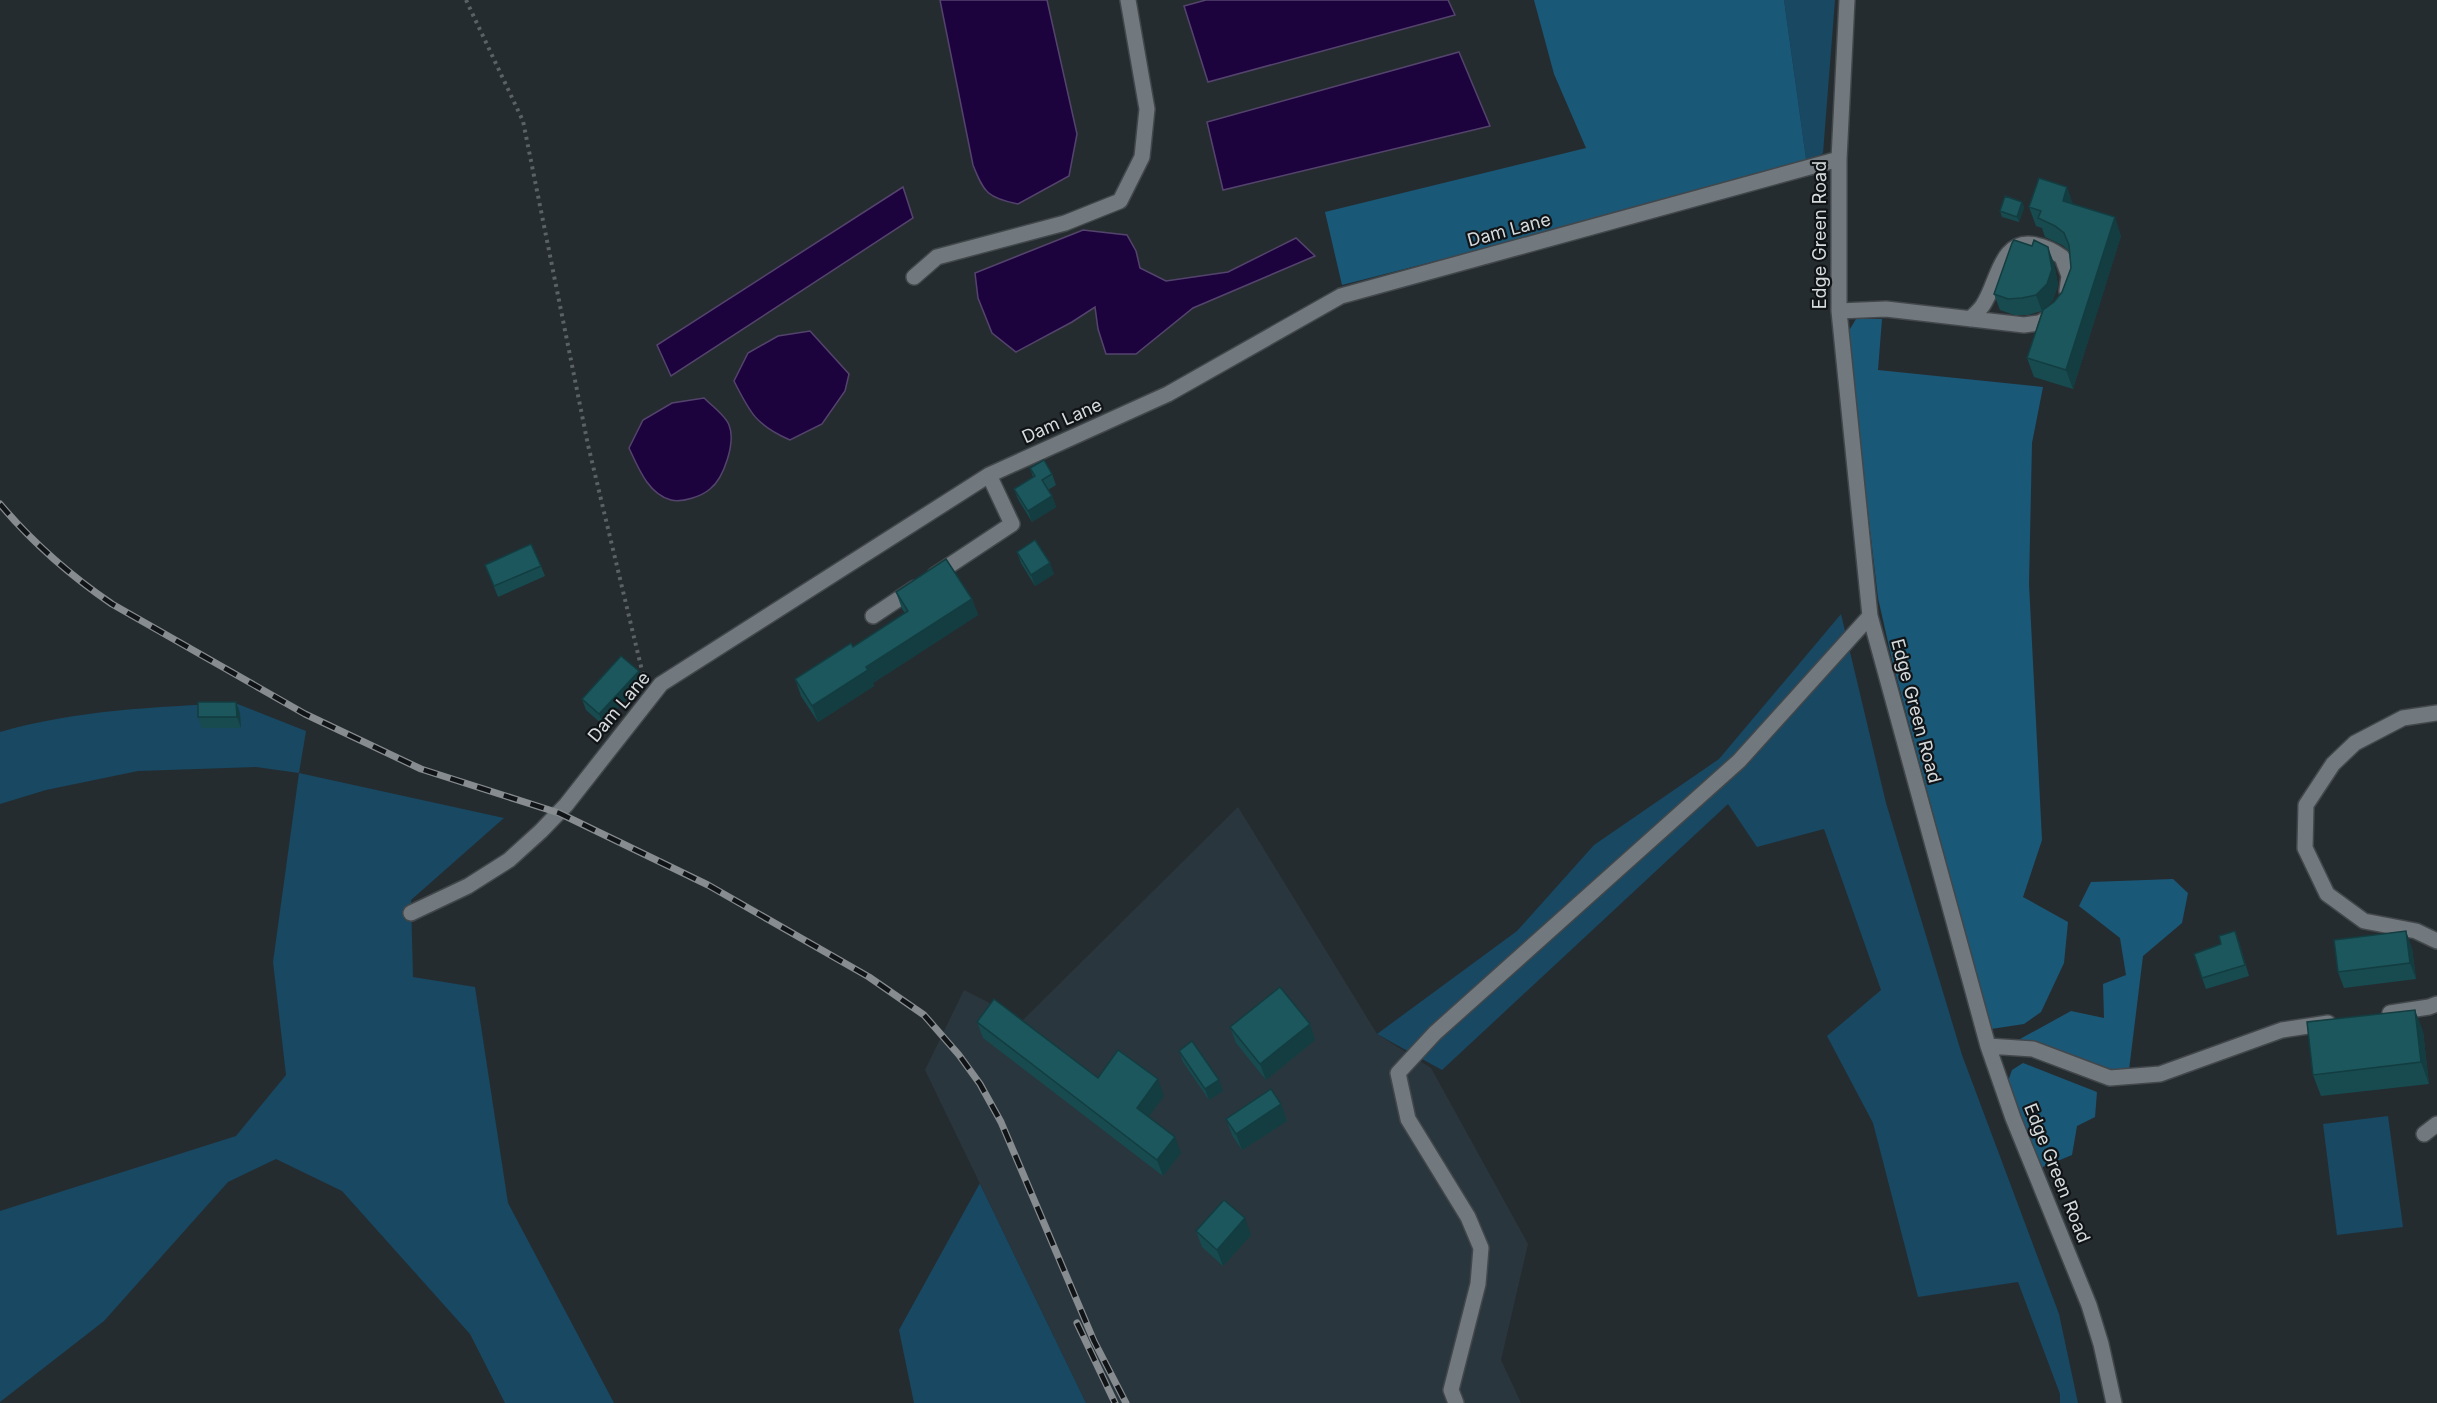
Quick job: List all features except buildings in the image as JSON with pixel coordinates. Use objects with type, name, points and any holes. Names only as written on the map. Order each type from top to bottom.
[{"type":"street","points":[[914,277],[937,257],[1065,223],[1120,201],[1142,157],[1147,109],[1128,0]]},
{"type":"street","name":"Edge Green Road","points":[[1847,0],[1839,159],[1839,311],[1870,616],[1988,1046],[2013,1118],[2089,1305],[2101,1344],[2114,1403]]},
{"type":"street","name":"Dam Lane","points":[[411,913],[468,885],[509,860],[541,831],[566,805],[661,684],[989,475],[1168,394],[1341,296],[1839,159]]},
{"type":"street","points":[[1839,311],[1886,309],[1970,319],[2024,325],[2039,323],[2052,318],[2065,298],[2069,284],[2067,265],[2062,257],[2043,247],[2030,244],[2016,246],[2002,263],[1983,306],[1970,319]]},
{"type":"street","points":[[873,616],[1012,524],[989,475]]},
{"type":"street","points":[[1456,1403],[1451,1390],[1478,1284],[1481,1248],[1468,1216],[1408,1119],[1398,1073],[1435,1033],[1739,761],[1870,616]]},
{"type":"street","points":[[2437,713],[2403,718],[2355,742],[2333,764],[2307,805],[2305,848],[2327,894],[2364,921],[2416,931],[2437,941]]},
{"type":"street","points":[[2372,1016],[2437,1004]]},
{"type":"street","points":[[1988,1046],[2033,1049],[2110,1078],[2160,1074],[2282,1030],[2338,1022]]},
{"type":"street","points":[[2424,1134],[2437,1124]]},
{"type":"path","points":[[466,0],[523,121],[588,445],[648,698]]},
{"type":"shaded area","points":[[940,0],[1047,0],[1077,134],[1069,176],[1018,204],[988,193],[980,182],[973,165]]},
{"type":"shaded area","points":[[1206,0],[1448,0],[1455,15],[1208,82],[1184,6]]},
{"type":"shaded area","points":[[1534,0],[1784,0],[1807,166],[1342,285],[1325,212],[1586,148],[1554,74]]},
{"type":"shaded area","points":[[1784,0],[1835,0],[1823,153],[1807,166]]},
{"type":"shaded area","points":[[1459,52],[1490,126],[1223,190],[1207,122]]},
{"type":"shaded area","points":[[903,187],[913,218],[671,376],[657,345]]},
{"type":"shaded area","points":[[1083,230],[1127,235],[1136,251],[1140,268],[1166,281],[1228,272],[1296,238],[1315,256],[1193,308],[1136,354],[1106,354],[1098,329],[1095,307],[1016,352],[992,333],[978,298],[975,273]]},
{"type":"shaded area","points":[[1856,319],[1882,319],[1878,370],[2043,387],[2032,443],[2029,584],[2042,840],[2023,897],[2068,922],[2064,963],[2041,1012],[2024,1024],[1991,1029],[1893,664],[1878,598],[1847,334]]},
{"type":"shaded area","points":[[810,331],[849,374],[845,391],[822,424],[790,440],[769,429],[755,417],[734,381],[748,353],[778,336]]},
{"type":"shaded area","points":[[704,398],[722,414],[729,425],[730,450],[720,477],[706,492],[686,500],[671,500],[663,497],[650,486],[629,448],[643,420],[672,403]]},
{"type":"shaded area","points":[[1841,614],[1886,803],[1962,1055],[2059,1314],[2078,1403],[2060,1403],[2060,1394],[2018,1282],[1918,1297],[1873,1123],[1827,1036],[1881,990],[1824,829],[1757,847],[1728,804],[1442,1070],[1377,1034],[1517,931],[1594,845],[1719,759]]},
{"type":"shaded area","points":[[235,703],[306,731],[299,773],[256,767],[138,771],[46,790],[0,804],[0,732],[87,714]]},
{"type":"shaded area","points":[[299,773],[504,818],[411,900],[413,977],[475,987],[508,1203],[614,1403],[505,1403],[470,1334],[342,1191],[276,1159],[228,1182],[104,1321],[0,1402],[0,1211],[236,1136],[286,1075],[273,962]]},
{"type":"shaded area","points":[[1238,807],[1377,1034],[1431,1068],[1528,1244],[1501,1360],[1521,1403],[1086,1403],[925,1070],[964,990],[1023,1020]]},
{"type":"shaded area","points":[[2173,879],[2188,893],[2182,923],[2143,956],[2129,1070],[2108,1071],[2020,1039],[2071,1011],[2104,1018],[2103,984],[2126,975],[2120,938],[2079,906],[2091,882]]},
{"type":"shaded area","points":[[2023,1063],[2097,1092],[2095,1117],[2077,1126],[2072,1155],[2038,1169],[2007,1084],[2012,1070]]},
{"type":"shaded area","points":[[2388,1116],[2403,1227],[2337,1235],[2323,1124]]},
{"type":"shaded area","points":[[980,1183],[1086,1403],[914,1403],[899,1330]]},
{"type":"railway","points":[[0,504],[53,558],[112,604],[305,714],[421,769],[559,813],[708,885],[869,977],[924,1015],[959,1055],[980,1084],[1001,1122],[1094,1341],[1126,1403]]},
{"type":"railway","points":[[1077,1323],[1115,1403]]}]
